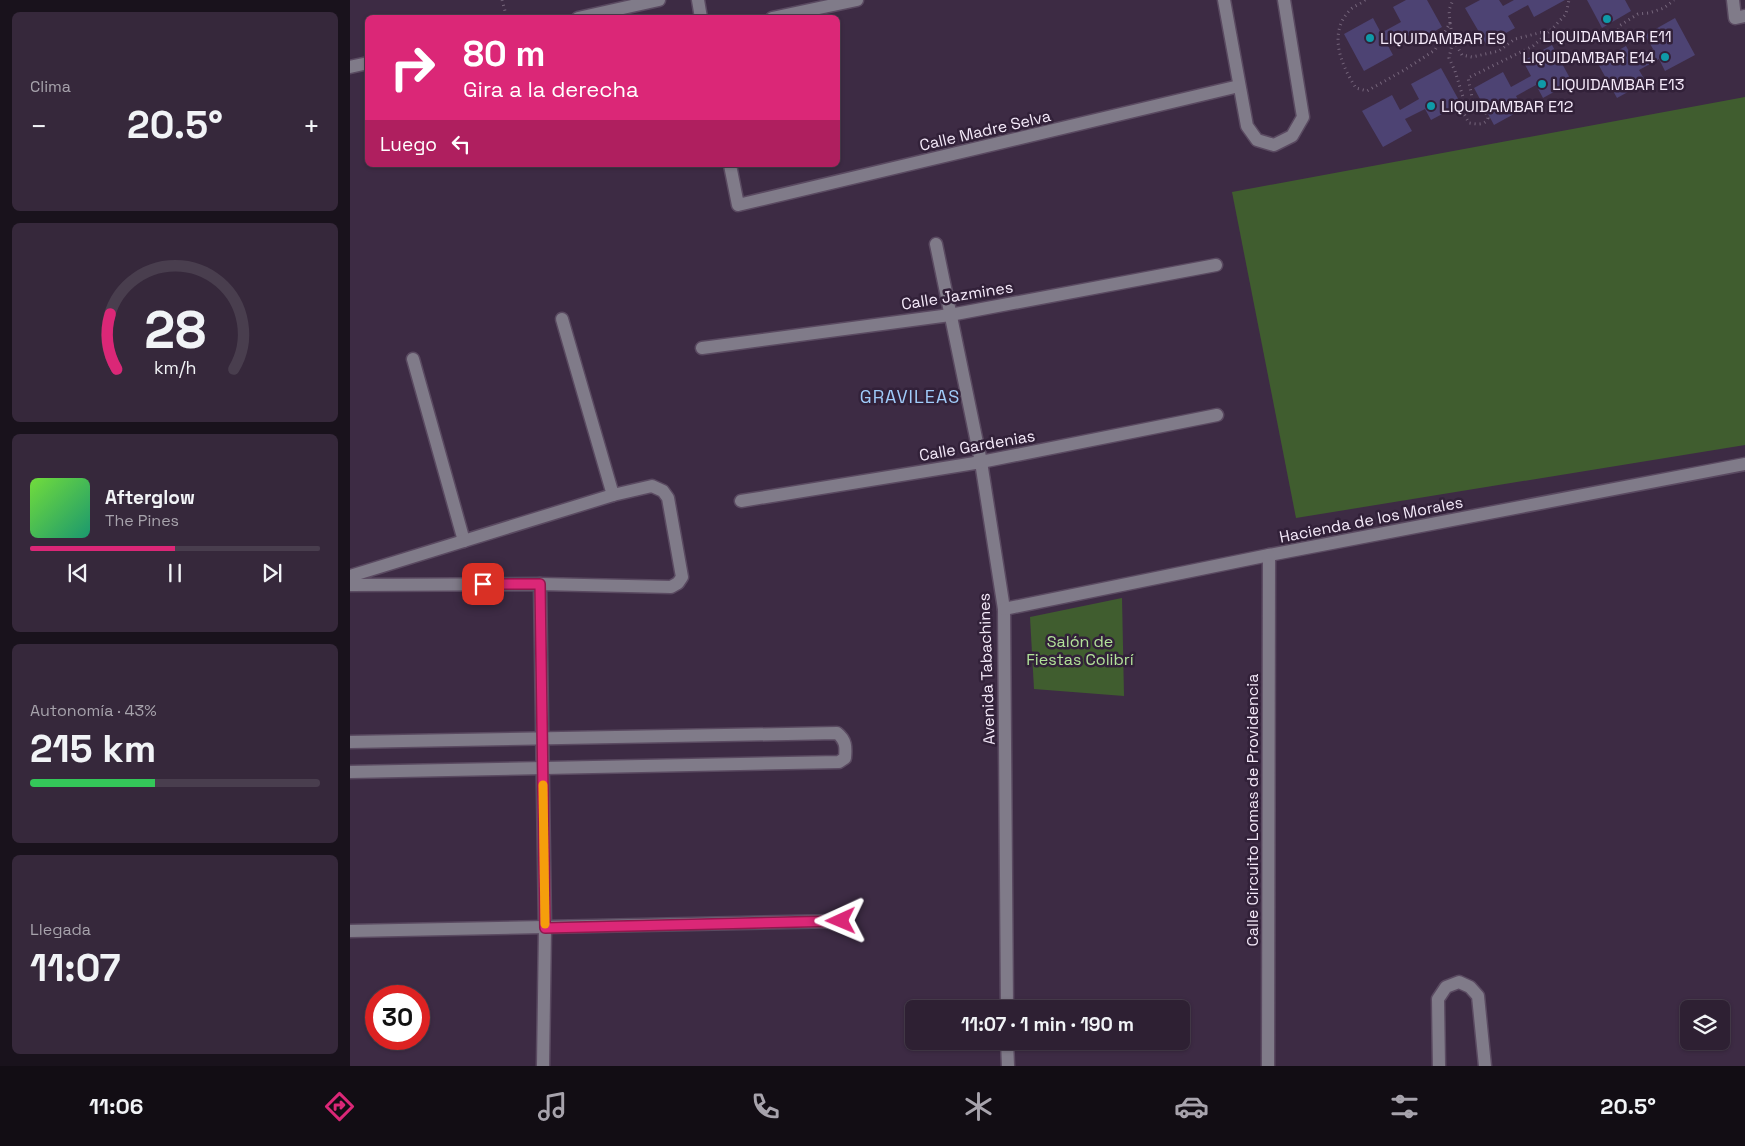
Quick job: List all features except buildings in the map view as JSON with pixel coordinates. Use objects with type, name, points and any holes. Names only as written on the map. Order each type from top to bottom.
[{"type":"street","points":[[592,15],[659,0]]},
{"type":"street","points":[[698,0],[700,15]]},
{"type":"street","points":[[786,15],[857,0]]},
{"type":"street","points":[[1224,0],[1248,126],[1257,140],[1274,145],[1292,136],[1303,117],[1284,0]]},
{"type":"street","points":[[1733,0],[1740,16]]},
{"type":"street","points":[[350,67],[365,64]]},
{"type":"street","name":"Calle Madre Selva","points":[[730,167],[738,205],[1239,86]]},
{"type":"street","name":"Avenida Tabachines","points":[[936,244],[981,462],[1004,609],[1007,1000]]},
{"type":"street","name":"Calle Jazmines","points":[[702,348],[950,314],[1216,265]]},
{"type":"street","points":[[562,319],[613,495]]},
{"type":"street","points":[[413,359],[464,541]]},
{"type":"street","name":"Calle Gardenias","points":[[741,501],[981,462],[1217,415]]},
{"type":"street","name":"Hacienda de los Morales","points":[[1004,609],[1268,555],[1745,464]]},
{"type":"street","points":[[350,576],[613,495],[652,486],[663,490],[668,498],[682,577],[678,583],[671,587],[540,584],[350,585]]},
{"type":"street","name":"Calle Circuito Lomas de Providencia","points":[[1268,555],[1268,1066]]},
{"type":"street","points":[[540,584],[545,928],[543,1066]]},
{"type":"street","points":[[350,742],[837,733],[843,738],[846,747],[845,758],[839,762],[350,772]]},
{"type":"street","points":[[350,931],[841,921]]},
{"type":"street","points":[[1439,1066],[1438,999],[1446,987],[1459,982],[1470,987],[1478,996],[1485,1066]]},
{"type":"street","points":[[1007,1050],[1008,1066]]},
{"type":"path","points":[[502,0],[506,15]]},
{"type":"path","points":[[1365,0],[1349,10],[1338,30],[1338,53],[1356,88],[1367,91],[1435,50],[1450,23]]},
{"type":"path","points":[[1453,0],[1449,10],[1454,40],[1462,55],[1472,57],[1499,50],[1515,39],[1551,30],[1579,40],[1596,39],[1618,30],[1619,26],[1638,14],[1664,8],[1674,0]]},
{"type":"path","points":[[1454,40],[1449,58],[1456,71],[1463,97],[1464,114],[1469,123],[1480,124],[1486,122],[1488,118],[1486,114],[1473,102],[1468,78],[1533,46],[1566,14],[1569,0]]},
{"type":"green space","points":[[1745,97],[1745,445],[1296,518],[1232,192]]},
{"type":"green space","name":"Salón de Fiestas Colibrí","points":[[1122,598],[1124,696],[1034,689],[1030,617]]},
{"type":"slow traffic","points":[[543,785],[545,924]]},
{"type":"place","name":"LIQUIDAMBAR E11","points":[[1607,19]]},
{"type":"place","name":"LIQUIDAMBAR E9","points":[[1370,38]]},
{"type":"place","name":"LIQUIDAMBAR E14","points":[[1665,57]]},
{"type":"place","name":"LIQUIDAMBAR E13","points":[[1542,84]]},
{"type":"place","name":"LIQUIDAMBAR E12","points":[[1431,106]]},
{"type":"district","name":"GRAVILEAS","points":[[910,397]]},
{"type":"route","points":[[483,584],[540,584],[545,928],[841,921]]}]
